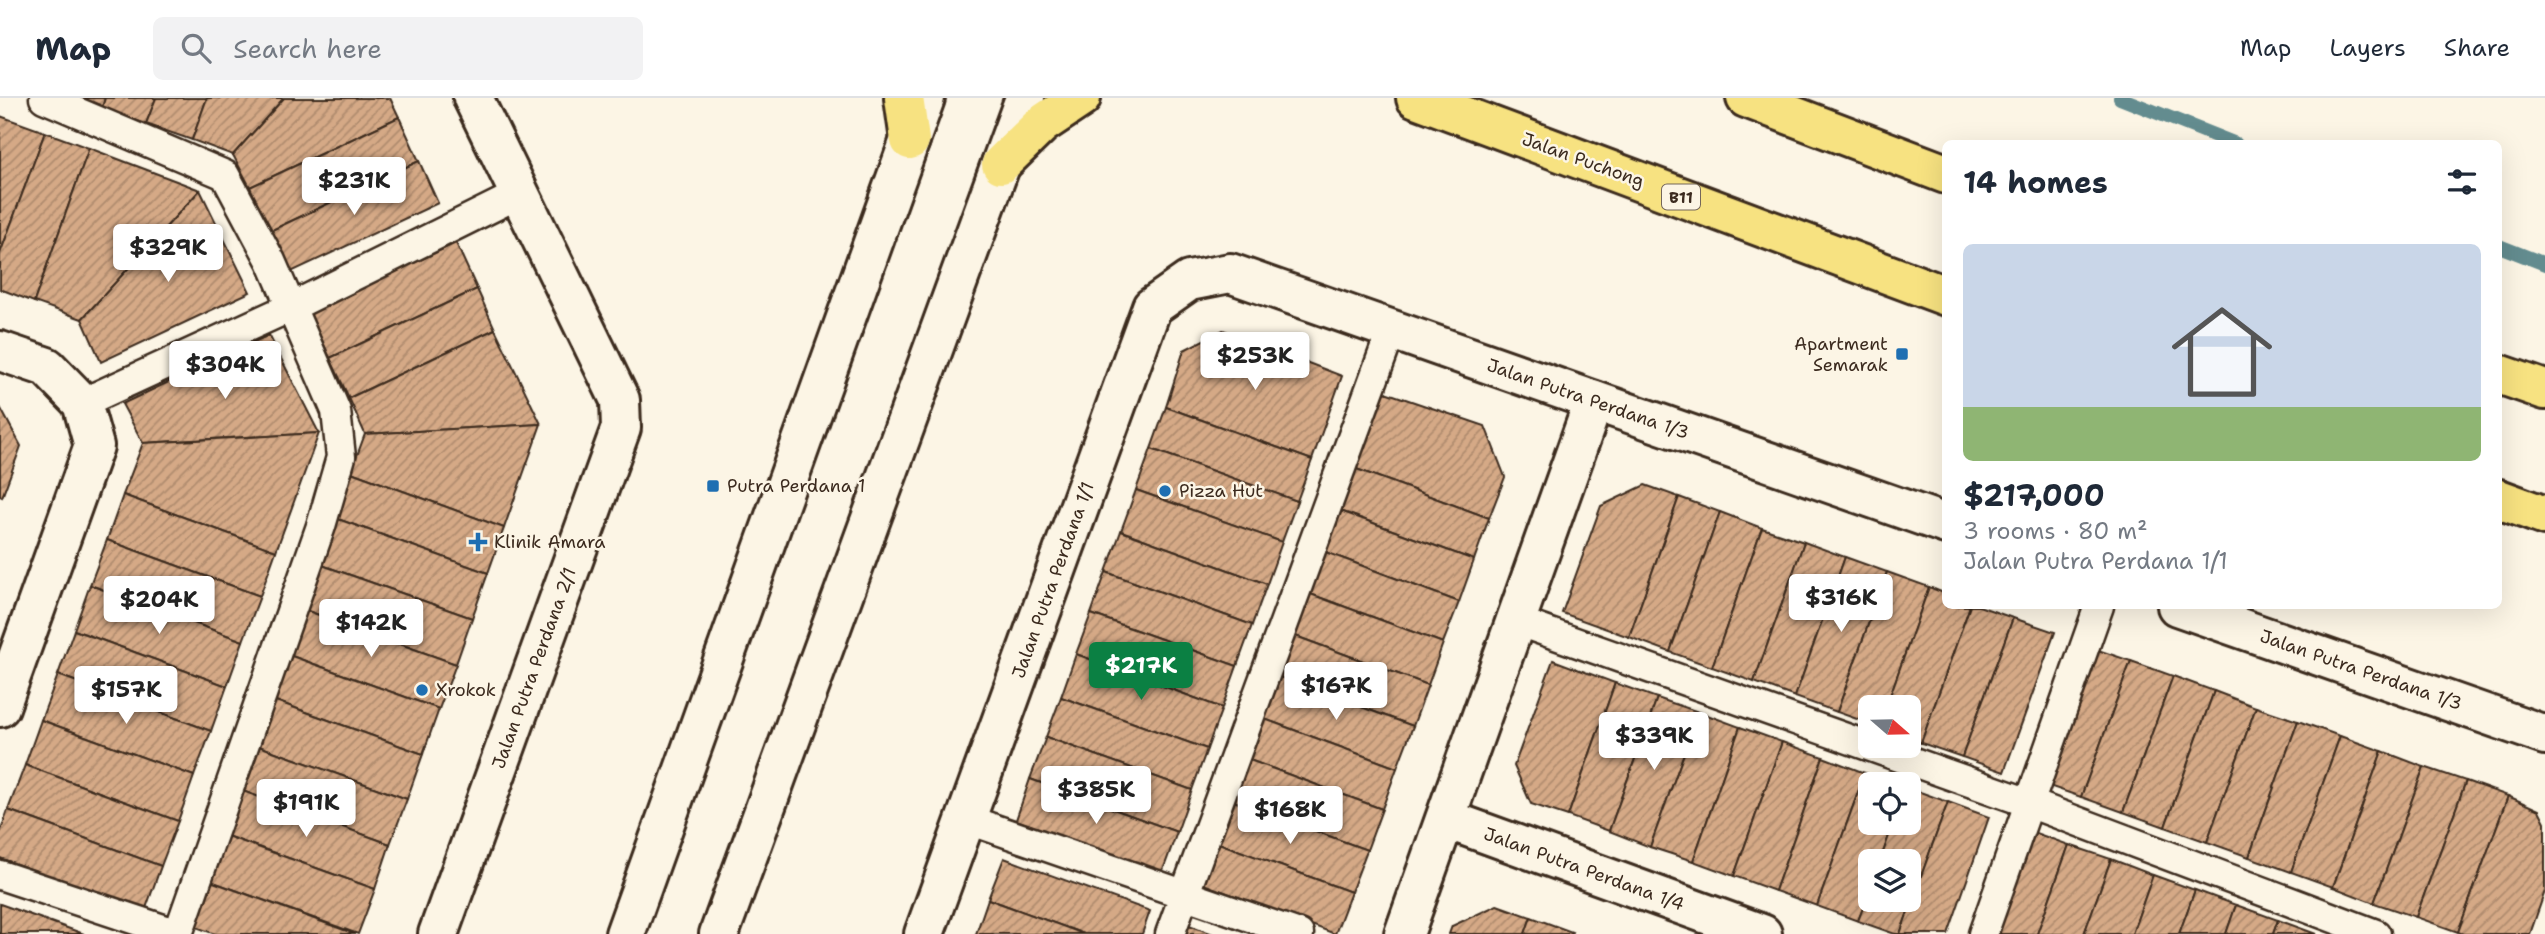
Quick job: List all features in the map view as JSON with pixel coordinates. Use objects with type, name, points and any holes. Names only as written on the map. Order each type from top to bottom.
[{"type":"main road","points":[[904,98],[910,140]]},
{"type":"main road","points":[[1001,164],[1042,124],[1081,98]]},
{"type":"main road","name":"Jalan Puchong","points":[[1416,98],[1942,295]]},
{"type":"main road","points":[[1746,98],[1942,172]]},
{"type":"main road","points":[[2502,375],[2545,390]]},
{"type":"main road","points":[[2502,500],[2545,516]]},
{"type":"street","name":"Jalan Putra Perdana 2/1","points":[[438,934],[621,428],[620,400],[473,98]]},
{"type":"street","points":[[625,934],[925,98]]},
{"type":"street","points":[[719,934],[1025,98]]},
{"type":"street","name":"Jalan Putra Perdana 1/3","points":[[1230,273],[1942,523]]},
{"type":"street","name":"Jalan Putra Perdana 1/1","points":[[924,934],[1152,307],[1189,281],[1230,273]]},
{"type":"street","points":[[0,351],[47,367],[82,403],[94,446],[0,707]]},
{"type":"street","points":[[1404,934],[1594,401]]},
{"type":"street","name":"Jalan Putra Perdana 1/3","points":[[2186,609],[2545,735]]},
{"type":"street","name":"Jalan Putra Perdana 1/4","points":[[1446,819],[1762,934]]},
{"type":"lane","points":[[0,875],[178,934],[321,526],[341,457],[336,411],[271,261],[225,175],[44,98]]},
{"type":"lane","points":[[82,403],[291,307],[519,194]]},
{"type":"lane","points":[[1170,934],[1392,329]]},
{"type":"lane","points":[[1983,934],[2098,609]]},
{"type":"lane","points":[[1516,621],[2029,803],[2376,934]]},
{"type":"lane","points":[[966,819],[1299,934]]},
{"type":"building","points":[[75,98],[105,98],[102,108]]},
{"type":"building","points":[[105,98],[156,98],[146,124],[102,108]]},
{"type":"building","points":[[156,98],[207,98],[192,140],[146,124]]},
{"type":"building","points":[[207,98],[284,98],[233,155],[192,140]]},
{"type":"building","points":[[284,98],[390,98],[399,117],[250,187],[233,155]]},
{"type":"building","points":[[0,116],[45,132],[0,254]]},
{"type":"building","points":[[399,117],[419,161],[270,231],[250,187]]},
{"type":"building","points":[[45,132],[89,148],[34,302],[0,289],[0,254]]},
{"type":"building","points":[[89,148],[200,190],[82,319],[34,302]]},
{"type":"building","points":[[419,161],[438,203],[289,273],[270,231]]},
{"type":"building","points":[[200,190],[250,292],[101,362],[82,319]]},
{"type":"building","points":[[456,243],[477,289],[330,358],[309,312]]},
{"type":"building","points":[[477,289],[495,329],[349,398],[330,358]]},
{"type":"building","points":[[495,329],[541,424],[365,434],[349,398]]},
{"type":"building","points":[[1223,330],[1342,376],[1312,460],[1166,407],[1184,350]]},
{"type":"building","points":[[269,335],[319,433],[143,443],[122,404]]},
{"type":"building","points":[[1379,390],[1485,426],[1505,477],[1489,518],[1351,467]]},
{"type":"building","points":[[0,407],[21,446],[2,497],[0,496]]},
{"type":"building","points":[[1166,407],[1312,460],[1297,501],[1151,449]]},
{"type":"building","points":[[541,424],[504,528],[351,472],[365,434]]},
{"type":"building","points":[[319,433],[276,551],[123,495],[143,443]]},
{"type":"building","points":[[1151,449],[1297,501],[1282,542],[1136,490]]},
{"type":"building","points":[[1351,467],[1489,518],[1474,560],[1335,509]]},
{"type":"building","points":[[351,472],[504,528],[488,573],[335,518]]},
{"type":"building","points":[[1645,485],[1679,497],[1629,637],[1562,613],[1601,506]]},
{"type":"building","points":[[1136,490],[1282,542],[1267,584],[1121,531]]},
{"type":"building","points":[[123,495],[276,551],[260,596],[107,540]]},
{"type":"building","points":[[1679,497],[1720,512],[1670,652],[1629,637]]},
{"type":"building","points":[[1335,509],[1474,560],[1459,602],[1320,550]]},
{"type":"building","points":[[1720,512],[1762,528],[1712,667],[1670,652]]},
{"type":"building","points":[[335,518],[488,573],[472,618],[319,564]]},
{"type":"building","points":[[1762,528],[1804,542],[1754,682],[1712,667]]},
{"type":"building","points":[[1121,531],[1267,584],[1252,625],[1106,572]]},
{"type":"building","points":[[107,540],[260,596],[243,641],[90,585]]},
{"type":"building","points":[[1804,542],[1845,557],[1795,697],[1754,682]]},
{"type":"building","points":[[1320,550],[1459,602],[1443,643],[1305,592]]},
{"type":"building","points":[[1845,557],[1887,572],[1837,712],[1795,697]]},
{"type":"building","points":[[319,564],[472,618],[456,664],[302,609]]},
{"type":"building","points":[[1106,572],[1252,625],[1237,666],[1091,614]]},
{"type":"building","points":[[1887,572],[1929,587],[1890,695],[1858,695],[1858,719],[1837,712]]},
{"type":"building","points":[[90,585],[243,641],[227,686],[74,630]]},
{"type":"building","points":[[1929,587],[1942,592],[1942,609],[1969,609],[1922,740],[1922,695],[1890,695]]},
{"type":"building","points":[[1305,592],[1443,643],[1428,685],[1290,634]]},
{"type":"building","points":[[302,609],[456,664],[439,709],[286,654]]},
{"type":"building","points":[[1969,609],[1988,609],[2013,618],[1962,757],[1922,743],[1922,740]]},
{"type":"building","points":[[1091,614],[1237,666],[1222,708],[1076,654]]},
{"type":"building","points":[[2013,618],[2055,632],[2004,772],[1962,757]]},
{"type":"building","points":[[74,630],[227,686],[211,731],[58,675]]},
{"type":"building","points":[[1290,634],[1428,685],[1413,726],[1274,675]]},
{"type":"building","points":[[2089,647],[2131,661],[2081,797],[2040,783]]},
{"type":"building","points":[[286,654],[439,709],[423,754],[270,699]]},
{"type":"building","points":[[1076,654],[1222,708],[1207,749],[1061,697]]},
{"type":"building","points":[[1553,660],[1615,683],[1568,816],[1531,804],[1514,766]]},
{"type":"building","points":[[2131,661],[2173,676],[2123,812],[2081,797]]},
{"type":"building","points":[[58,675],[211,731],[194,776],[41,720]]},
{"type":"building","points":[[1274,675],[1413,726],[1397,768],[1259,717]]},
{"type":"building","points":[[2173,676],[2214,691],[2165,827],[2123,812]]},
{"type":"building","points":[[1615,683],[1657,698],[1609,831],[1568,816]]},
{"type":"building","points":[[2214,691],[2256,707],[2207,842],[2165,827]]},
{"type":"building","points":[[1061,697],[1207,749],[1192,790],[1046,737]]},
{"type":"building","points":[[1657,698],[1699,712],[1650,847],[1609,831]]},
{"type":"building","points":[[270,699],[423,754],[407,799],[253,744]]},
{"type":"building","points":[[2256,707],[2298,721],[2249,857],[2207,842]]},
{"type":"building","points":[[1699,712],[1740,727],[1693,861],[1650,847]]},
{"type":"building","points":[[1259,717],[1397,768],[1382,809],[1244,758]]},
{"type":"building","points":[[41,720],[194,776],[178,821],[25,765]]},
{"type":"building","points":[[2298,721],[2340,736],[2291,872],[2249,857]]},
{"type":"building","points":[[1740,727],[1782,742],[1734,876],[1693,861]]},
{"type":"building","points":[[2340,736],[2382,751],[2333,887],[2291,872]]},
{"type":"building","points":[[1046,737],[1192,790],[1177,832],[1030,779]]},
{"type":"building","points":[[1782,742],[1823,757],[1775,891],[1734,876]]},
{"type":"building","points":[[253,744],[407,799],[390,844],[237,789]]},
{"type":"building","points":[[2382,751],[2424,767],[2374,903],[2333,887]]},
{"type":"building","points":[[1823,757],[1862,772],[1858,772],[1858,792],[1817,906],[1775,891]]},
{"type":"building","points":[[1244,758],[1382,809],[1367,850],[1228,799]]},
{"type":"building","points":[[25,765],[178,821],[161,866],[8,810]]},
{"type":"building","points":[[2424,767],[2466,781],[2416,917],[2374,903]]},
{"type":"building","points":[[1030,779],[1177,832],[1162,873],[1016,820]]},
{"type":"building","points":[[2466,781],[2508,796],[2458,932],[2416,917]]},
{"type":"building","points":[[237,789],[390,844],[375,889],[221,834]]},
{"type":"building","points":[[1858,792],[1858,835],[1889,835],[1884,849],[1858,849],[1858,912],[1861,912],[1858,921],[1817,906]]},
{"type":"building","points":[[1921,792],[1948,802],[1921,876],[1921,849],[1884,849],[1889,835],[1921,835]]},
{"type":"building","points":[[2508,796],[2539,810],[2545,822],[2545,891],[2530,934],[2463,934],[2458,932]]},
{"type":"building","points":[[1228,799],[1367,850],[1351,892],[1213,841]]},
{"type":"building","points":[[1948,802],[1989,817],[1948,934],[1900,934],[1908,912],[1921,912],[1921,876]]},
{"type":"building","points":[[8,810],[161,866],[145,911],[0,858],[0,833]]},
{"type":"building","points":[[2027,830],[2069,845],[2037,934],[1990,934]]},
{"type":"building","points":[[221,834],[375,889],[358,934],[205,879]]},
{"type":"building","points":[[1213,841],[1351,892],[1335,934],[1198,882]]},
{"type":"building","points":[[2069,845],[2111,859],[2084,934],[2037,934]]},
{"type":"building","points":[[1004,858],[1150,911],[1142,934],[1084,934],[988,899]]},
{"type":"building","points":[[2111,859],[2153,875],[2132,934],[2084,934]]},
{"type":"building","points":[[2153,875],[2195,890],[2179,934],[2132,934]]},
{"type":"building","points":[[205,879],[355,934],[215,934],[188,924]]},
{"type":"building","points":[[2195,890],[2236,905],[2226,934],[2179,934]]},
{"type":"building","points":[[988,899],[1084,934],[976,934]]},
{"type":"building","points":[[0,904],[84,934],[0,934]]},
{"type":"building","points":[[1497,905],[1531,917],[1525,934],[1449,934],[1452,926]]},
{"type":"building","points":[[2236,905],[2278,920],[2273,934],[2226,934]]},
{"type":"building","points":[[1861,912],[1908,912],[1900,934],[1858,921]]},
{"type":"building","points":[[1531,917],[1572,932],[1525,934]]},
{"type":"building","points":[[2278,920],[2316,934],[2273,934]]},
{"type":"building","points":[[1189,925],[1213,934],[1186,934]]},
{"type":"waterway","points":[[2120,98],[2226,140]]},
{"type":"waterway","points":[[2502,247],[2545,264]]},
{"type":"place","name":"Apartment Semarak","points":[[1902,354]]},
{"type":"place","name":"Putra Perdana 1","points":[[713,486]]},
{"type":"place","name":"Pizza Hut","points":[[1165,491]]},
{"type":"place","name":"Klinik Amara","points":[[478,542]]},
{"type":"place","name":"Xrokok","points":[[422,690]]}]
